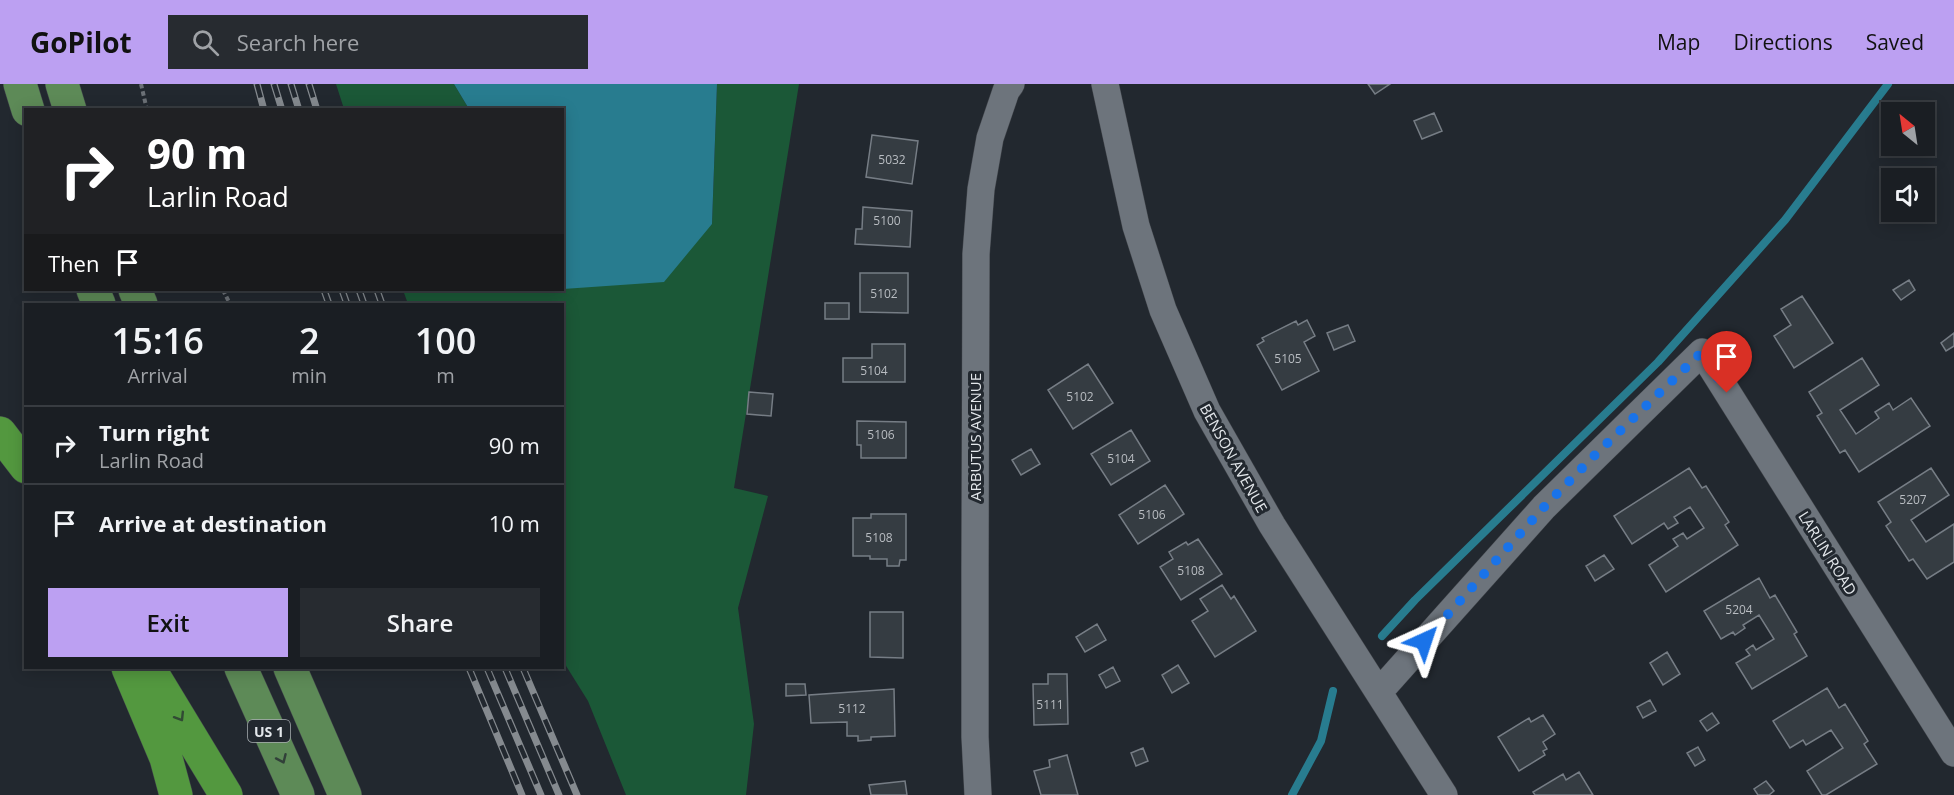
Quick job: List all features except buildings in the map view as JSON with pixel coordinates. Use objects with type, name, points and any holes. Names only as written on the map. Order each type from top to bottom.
[{"type":"highway","points":[[0,433],[24,464]]},
{"type":"highway","points":[[128,669],[166,758],[176,795]]},
{"type":"highway","points":[[150,669],[226,795]]},
{"type":"main road","points":[[20,84],[27,108]]},
{"type":"main road","points":[[62,84],[69,108]]},
{"type":"main road","name":"US 1","points":[[241,669],[298,795]]},
{"type":"main road","name":"US 1","points":[[290,669],[345,795]]},
{"type":"street","name":"ARBUTUS AVENUE","points":[[978,795],[975,737],[976,254],[981,189],[990,138],[1006,91],[1011,84]]},
{"type":"street","name":"BENSON AVENUE","points":[[1105,84],[1136,226],[1163,310],[1207,411],[1272,525],[1444,795]]},
{"type":"street","name":"LARLIN ROAD","points":[[1378,692],[1544,507],[1702,352],[1954,753]]},
{"type":"path","points":[[141,84],[147,108]]},
{"type":"green space","points":[[336,84],[454,84],[468,108],[344,108]]},
{"type":"green space","points":[[717,84],[799,84],[734,488],[768,496],[738,608],[754,724],[746,795],[626,795],[588,701],[564,663],[564,303],[408,303],[403,291],[564,291],[712,224]]},
{"type":"water","points":[[454,84],[717,84],[712,224],[664,282],[564,289],[564,108],[468,108]]},
{"type":"waterway","points":[[1382,636],[1415,600],[1658,362],[1785,220],[1888,84]]},
{"type":"waterway","points":[[1292,795],[1321,741],[1333,691]]},
{"type":"railway","points":[[257,84],[263,108]]},
{"type":"railway","points":[[274,84],[281,108]]},
{"type":"railway","points":[[291,84],[298,108]]},
{"type":"railway","points":[[309,84],[316,108]]},
{"type":"railway","points":[[324,291],[329,303]]},
{"type":"railway","points":[[342,291],[347,303]]},
{"type":"railway","points":[[359,291],[364,303]]},
{"type":"railway","points":[[377,291],[382,303]]},
{"type":"railway","points":[[469,669],[522,795]]},
{"type":"railway","points":[[487,669],[541,795]]},
{"type":"railway","points":[[505,669],[559,795]]},
{"type":"railway","points":[[523,669],[577,795]]},
{"type":"route","points":[[1424,641],[1544,507],[1702,352],[1727,393]]}]
